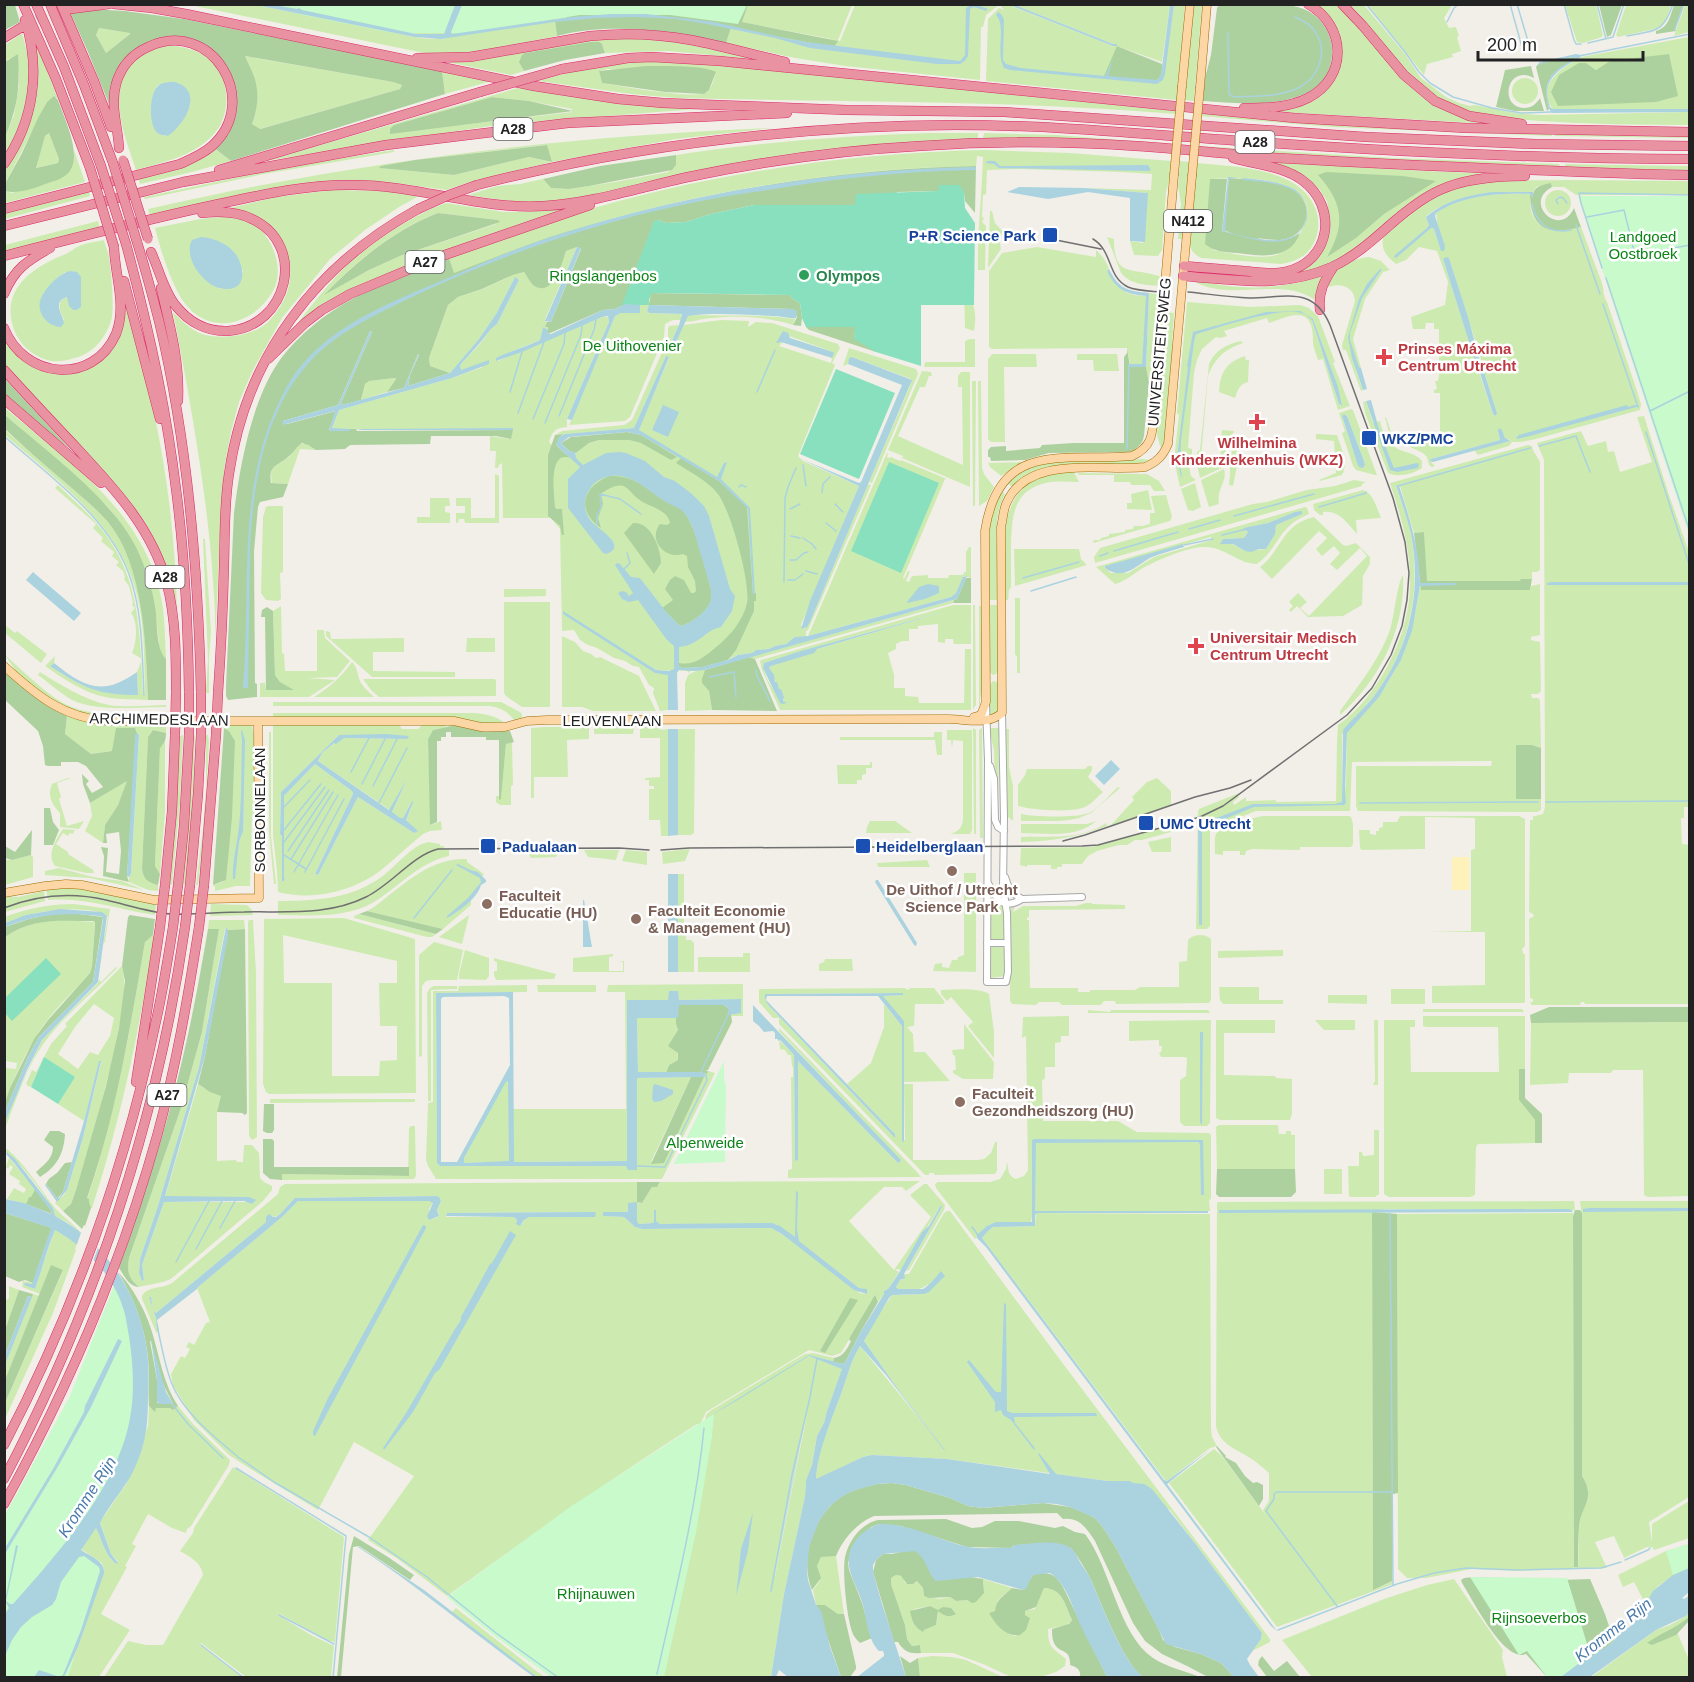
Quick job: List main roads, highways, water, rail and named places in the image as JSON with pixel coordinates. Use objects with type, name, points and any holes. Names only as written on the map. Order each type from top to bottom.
[{"type":"highway","name":"A27","points":[[4,164],[17,144],[31,104],[33,50],[22,4]]},
{"type":"highway","name":"A27","points":[[22,4],[56,79],[90,168],[114,247],[163,432],[171,452]]},
{"type":"highway","name":"A27","points":[[4,1445],[36,1383],[63,1322],[96,1236],[126,1141],[156,1020],[173,927],[185,816],[189,735],[186,588],[182,537],[171,452],[153,350],[126,244],[101,166],[64,67],[36,4]]},
{"type":"highway","name":"A27","points":[[4,1479],[53,1382],[98,1273],[132,1172],[160,1063],[178,977],[190,885],[201,735],[199,605],[192,527],[178,418],[159,322],[113,163],[50,4]]},
{"type":"highway","points":[[66,7],[109,4]]},
{"type":"highway","name":"A28","points":[[114,4],[186,14],[534,86],[618,99],[663,103],[847,110],[1005,112],[1400,138],[1535,144],[1689,146]]},
{"type":"highway","name":"A28","points":[[161,4],[186,14]]},
{"type":"highway","name":"A28","points":[[1184,108],[1281,106],[1306,99],[1324,88],[1335,70],[1338,49],[1336,38],[1328,22],[1308,4]]},
{"type":"highway","name":"A28","points":[[1342,4],[1404,75],[1442,106],[1481,119],[1593,131]]},
{"type":"highway","name":"A27","points":[[66,7],[119,148],[148,239],[176,354],[179,379],[178,418]]},
{"type":"highway","points":[[4,38],[22,27]]},
{"type":"highway","name":"A28","points":[[399,58],[470,57],[609,34],[690,40],[820,70]]},
{"type":"highway","name":"A27","points":[[4,208],[180,164],[212,146],[222,134],[231,110],[231,87],[215,57],[197,45],[183,41],[160,42],[135,54],[119,74],[113,96],[119,148]]},
{"type":"highway","name":"A28","points":[[183,182],[562,69],[617,59],[652,57],[820,70],[1295,118],[1455,127],[1689,132]]},
{"type":"highway","name":"A28","points":[[4,226],[183,182],[386,145],[568,123],[847,110]]},
{"type":"highway","name":"A28","points":[[263,364],[289,321],[327,275],[370,239],[418,209],[477,185],[561,165],[652,148],[731,137],[790,132],[926,126],[1057,127],[1298,145],[1466,154],[1689,159]]},
{"type":"highway","name":"A28","points":[[4,256],[262,195],[339,185],[371,185],[488,204],[529,207],[577,202],[711,172],[807,157],[920,146],[1053,143],[1139,146],[1445,167],[1689,175]]},
{"type":"highway","name":"A28","points":[[1184,266],[1271,274],[1286,272],[1300,267],[1313,257],[1325,234],[1326,218],[1321,201],[1302,180],[1287,172],[1210,152]]},
{"type":"highway","name":"A28","points":[[1183,280],[1273,282],[1298,278],[1334,266],[1364,247],[1424,198],[1456,184],[1473,180],[1519,176],[1643,174]]},
{"type":"highway","name":"A27","points":[[4,1504],[58,1400],[107,1286],[147,1170],[171,1077],[187,1003],[204,885],[216,735],[229,476],[238,429],[263,364],[305,323],[350,294],[466,247],[655,184]]},
{"type":"highway","name":"A28","points":[[151,252],[161,272],[167,294],[191,320],[205,327],[222,331],[246,327],[261,319],[275,305],[281,294],[285,264],[277,241],[270,231],[242,214],[210,212],[176,214]]},
{"type":"highway","points":[[4,294],[16,272],[25,263],[65,240]]},
{"type":"highway","name":"A27","points":[[4,328],[19,353],[44,368],[53,370],[80,367],[98,357],[112,342],[120,320],[120,291],[114,247]]},
{"type":"highway","points":[[1320,310],[1319,299],[1323,282],[1334,266]]},
{"type":"highway","name":"A28","points":[[4,370],[133,513],[155,550],[170,595],[174,624],[176,693],[172,811],[160,927],[126,1141]]},
{"type":"highway","name":"A28","points":[[4,399],[79,462],[133,513]]},
{"type":"main road","name":"UNIVERSITEITSWEG","points":[[967,719],[980,717],[986,702],[985,531],[992,500],[997,491],[1008,478],[1038,460],[1132,456],[1142,452],[1151,438],[1190,4]]},
{"type":"main road","name":"UNIVERSITEITSWEG","points":[[986,720],[993,719],[1002,713],[1001,527],[1006,504],[1012,493],[1019,486],[1042,473],[1066,468],[1138,468],[1154,463],[1168,444],[1207,4]]},
{"type":"main road","points":[[1167,267],[1184,266]]},
{"type":"main road","points":[[1167,267],[1183,280]]},
{"type":"main road","name":"ARCHIMEDESLAAN","points":[[4,666],[40,697],[68,713],[85,718],[108,721],[258,721]]},
{"type":"main road","name":"LEUVENLAAN","points":[[258,721],[454,721],[481,727],[505,727],[534,720],[986,720]]},
{"type":"main road","name":"SORBONNELAAN","points":[[4,893],[66,884],[82,885],[154,900],[259,898],[258,721]]},
{"type":"water","points":[[256,5],[299,8],[416,34],[444,34],[455,5],[462,5],[452,34],[571,17],[646,14],[714,22],[798,41],[960,61],[965,55],[966,8],[970,5],[978,5],[988,9],[986,11],[974,7],[970,9],[968,56],[965,61],[960,64],[937,64],[810,48],[775,38],[676,19],[598,18],[554,22],[441,39],[415,37]]},
{"type":"water","points":[[1010,5],[1117,44],[1117,46],[1113,46]]},
{"type":"water","points":[[1170,5],[1174,5],[1165,74],[1163,80],[1157,84],[1004,68],[1000,55],[1001,26],[996,15],[998,12],[1004,19],[1003,60],[1006,64],[1021,68],[1105,76],[1113,59],[1108,76],[1157,80],[1161,75]]},
{"type":"water","points":[[1576,54],[1581,55],[1580,58],[1554,75],[1548,86],[1548,98],[1550,107],[1553,109],[1689,109],[1689,112],[1551,113],[1546,96],[1547,84],[1558,69],[1575,59],[1574,57],[1553,60],[1536,67],[1540,62]]},
{"type":"water","points":[[175,82],[184,86],[189,93],[189,108],[186,116],[174,131],[168,136],[161,135],[155,131],[151,119],[152,97],[159,85]]},
{"type":"water","points":[[995,161],[1000,166],[1148,165],[1151,170],[999,168],[994,164],[986,163]]},
{"type":"water","points":[[976,167],[976,170],[867,176],[723,197],[601,225],[526,250],[452,279],[344,333],[318,353],[292,384],[280,405],[264,451],[254,500],[250,547],[248,688],[243,688],[248,535],[259,461],[270,424],[286,388],[314,352],[332,337],[392,302],[481,264],[545,239],[612,219],[714,195],[818,178]]},
{"type":"water","points":[[1228,177],[1238,178],[1229,179],[1225,231],[1255,238],[1278,240],[1288,238],[1300,231],[1291,238],[1282,241],[1267,241],[1222,231]]},
{"type":"water","points":[[1243,178],[1263,180],[1288,186],[1301,195],[1306,203],[1307,209],[1304,200],[1288,188],[1277,184],[1243,180]]},
{"type":"water","points":[[1019,187],[1084,188],[1148,193],[1145,242],[1130,241],[1130,198],[1088,192],[1048,199],[1007,192]]},
{"type":"water","points":[[1493,192],[1533,192],[1533,196],[1505,194],[1481,196],[1458,202],[1436,213],[1435,216],[1445,246],[1444,251],[1441,251],[1434,229],[1431,228],[1396,258],[1394,257],[1427,228],[1429,225],[1426,217],[1434,211],[1458,199]]},
{"type":"water","points":[[201,237],[221,242],[237,256],[242,275],[241,281],[234,288],[219,288],[213,285],[206,281],[196,268],[190,254],[190,247],[192,240]]},
{"type":"water","points":[[577,247],[581,248],[551,322],[545,321]]},
{"type":"water","points":[[1449,258],[1480,361],[1475,361],[1443,259]]},
{"type":"water","points":[[1109,269],[1116,281],[1124,288],[1149,293],[1146,367],[1130,367],[1130,364],[1142,364],[1146,296],[1122,290],[1110,277],[1107,271]]},
{"type":"water","points":[[1382,269],[1362,298],[1350,333],[1350,340],[1367,389],[1363,390],[1352,358],[1348,337],[1359,299],[1367,284]]},
{"type":"water","points":[[70,271],[77,272],[81,277],[81,307],[73,310],[69,306],[67,297],[62,299],[59,308],[64,323],[61,327],[52,325],[44,319],[40,311],[40,301],[52,283]]},
{"type":"water","points":[[515,277],[519,280],[497,324],[460,365],[461,370],[489,360],[489,364],[452,378],[339,410],[332,428],[350,429],[350,431],[329,431],[335,411],[282,425],[283,421],[338,405],[370,331],[372,332],[342,405],[404,388],[418,354],[408,386],[450,373],[479,339],[496,314]]},
{"type":"water","points":[[626,304],[640,305],[640,313],[621,313],[615,316],[572,420],[567,419],[609,322],[608,316],[496,361],[496,358],[540,340],[543,327],[548,330],[548,334],[551,334],[603,310],[615,309]]},
{"type":"water","points":[[649,305],[793,309],[797,311],[796,318],[730,314],[688,316],[672,351],[668,349],[682,314],[649,313],[647,311]]},
{"type":"water","points":[[1300,311],[1313,319],[1338,387],[1342,406],[1339,404],[1312,320],[1304,314],[1282,312],[1235,322],[1196,334],[1181,440],[1181,477],[1177,458],[1193,332],[1266,312]]},
{"type":"water","points":[[783,331],[788,333],[790,338],[833,352],[832,358],[781,342],[776,343]]},
{"type":"water","points":[[666,356],[669,357],[639,430],[717,477],[724,463],[727,462],[721,479],[750,508],[755,594],[753,594],[748,509],[719,481],[641,435],[627,432],[569,437],[561,443],[569,451],[575,452],[576,458],[583,465],[606,453],[619,452],[645,461],[664,477],[675,481],[704,506],[730,589],[735,596],[732,611],[721,627],[697,641],[679,647],[679,666],[682,668],[702,667],[756,650],[786,644],[795,637],[808,636],[951,597],[956,593],[963,577],[967,576],[957,599],[705,670],[679,670],[677,673],[678,710],[668,710],[668,675],[655,673],[563,614],[563,611],[656,670],[674,669],[674,646],[667,640],[638,600],[629,602],[622,599],[618,593],[626,592],[629,596],[633,593],[615,565],[620,564],[631,577],[640,578],[680,626],[689,623],[703,613],[711,600],[711,589],[692,525],[681,510],[634,480],[610,476],[601,479],[591,487],[585,504],[592,522],[613,542],[612,551],[603,553],[568,508],[568,479],[580,467],[556,445],[559,437],[565,434],[634,428]]},
{"type":"water","points":[[852,357],[912,380],[810,622],[807,627],[801,629],[810,601],[859,486],[801,459],[861,482],[902,385],[848,364],[849,358]]},
{"type":"water","points":[[1479,370],[1484,372],[1496,416],[1493,414]]},
{"type":"water","points":[[1371,400],[1380,433],[1394,468],[1417,463],[1418,468],[1397,472],[1390,470],[1366,401]]},
{"type":"water","points":[[663,405],[679,412],[668,437],[652,430]]},
{"type":"water","points":[[1627,405],[1628,407],[1640,406],[1516,438],[1519,435]]},
{"type":"water","points":[[1344,414],[1347,416],[1364,461],[1363,468],[1357,463],[1342,416]]},
{"type":"water","points":[[513,428],[513,430],[356,430],[362,429]]},
{"type":"water","points":[[1499,428],[1505,438],[1510,441],[1430,461],[1500,440]]},
{"type":"water","points":[[1396,485],[1399,486],[1413,534],[1420,583],[1455,583],[1456,585],[1420,586],[1412,631],[1401,660],[1379,697],[1347,733],[1346,803],[1344,805],[1254,807],[1202,828],[1202,925],[1199,925],[1198,825],[1253,804],[1335,804],[1342,802],[1343,730],[1370,700],[1397,659],[1414,598],[1414,555],[1411,534]]},
{"type":"water","points":[[1302,511],[1302,514],[1276,525],[1275,534],[1266,549],[1251,552],[1233,544],[1220,544],[1223,539],[1244,538],[1248,532],[1243,528],[1268,523]]},
{"type":"water","points":[[1183,544],[1184,547],[1152,557],[1124,573],[1112,572],[1105,568],[1105,566]]},
{"type":"water","points":[[33,572],[81,613],[74,621],[26,580]]},
{"type":"water","points":[[1552,582],[1689,582],[1689,585],[1547,585]]},
{"type":"water","points":[[928,584],[939,586],[939,593],[907,603],[919,587]]},
{"type":"water","points":[[947,611],[817,649],[814,653],[771,666],[769,668],[781,689],[783,701],[787,703],[780,703],[763,668],[764,663],[801,651]]},
{"type":"water","points":[[54,663],[75,678],[94,686],[113,685],[137,672],[138,695],[112,694],[91,689],[50,666]]},
{"type":"water","points":[[668,729],[678,729],[678,835],[668,836]]},
{"type":"water","points":[[242,730],[245,740],[243,831],[239,842],[235,879],[233,879],[241,806]]},
{"type":"water","points":[[137,733],[139,735],[129,877],[127,876],[135,735]]},
{"type":"water","points":[[339,735],[409,736],[407,739],[344,738],[322,753],[318,761],[389,810],[407,779],[392,812],[403,818],[412,801],[406,820],[418,831],[414,833],[358,797],[318,875],[315,874],[353,794],[315,764],[284,796],[285,880],[282,882],[281,792]]},
{"type":"water","points":[[1111,760],[1120,769],[1104,785],[1095,776]]},
{"type":"water","points":[[456,865],[478,872],[486,882],[481,885],[476,895],[467,904],[447,918],[481,882],[480,878]]},
{"type":"water","points":[[668,874],[678,874],[678,972],[668,972]]},
{"type":"water","points":[[876,880],[917,943],[916,946],[875,882]]},
{"type":"water","points":[[584,900],[592,947],[583,947]]},
{"type":"water","points":[[60,909],[102,912],[107,916],[98,982],[42,1040],[5,1122],[5,1112],[39,1037],[93,982],[103,917],[75,914],[51,915],[28,919],[5,927],[5,923],[26,915]]},
{"type":"water","points":[[226,927],[228,936],[205,1056],[165,1196],[249,1197],[256,1200],[252,1204],[244,1201],[164,1202],[142,1265],[144,1280],[142,1281],[139,1273],[140,1259],[199,1067]]},
{"type":"water","points":[[669,991],[678,991],[679,1000],[741,999],[741,1013],[728,1015],[728,1008],[724,1005],[679,1005],[678,1018],[637,1018],[638,1072],[707,1074],[704,1077],[637,1078],[637,1170],[628,1170],[626,1166],[440,1166],[437,1163],[436,993],[513,992],[514,1162],[627,1161],[627,1000],[668,1000]],"holes":[[[504,996],[509,998],[510,1065],[457,1162],[441,1162],[441,999],[443,997]],[[508,1081],[509,1161],[464,1163],[464,1158]]]},
{"type":"water","points":[[903,993],[903,995],[883,996],[904,1021],[904,1142],[902,1141],[902,1026],[878,996],[767,996],[766,1000],[895,1134],[895,1138],[770,1007],[766,1002],[765,997],[765,994]]},
{"type":"water","points":[[753,1005],[901,1160],[900,1162],[898,1163],[798,1061],[798,1160],[795,1161],[794,1055],[780,1040],[775,1039],[773,1031],[764,1032],[753,1021]]},
{"type":"water","points":[[1200,1032],[1203,1032],[1202,1125],[1200,1122]]},
{"type":"water","points":[[99,1061],[101,1061],[83,1138],[67,1190],[57,1202],[45,1185],[57,1198],[63,1192]]},
{"type":"water","points":[[655,1084],[673,1090],[673,1094],[654,1102],[652,1099]]},
{"type":"water","points":[[1032,1140],[1203,1140],[1204,1195],[1201,1195],[1200,1144],[1198,1142],[1036,1143],[1035,1211],[1208,1211],[1208,1213],[1037,1213],[1035,1226],[993,1227],[982,1238],[1164,1480],[1167,1481],[1211,1449],[1167,1484],[1277,1631],[977,1238],[977,1235],[987,1226],[996,1222],[1032,1222]]},
{"type":"water","points":[[7,1152],[53,1208],[55,1216],[90,1240],[118,1272],[137,1310],[148,1357],[148,1411],[143,1445],[130,1478],[100,1523],[111,1554],[118,1563],[113,1561],[104,1548],[96,1528],[81,1550],[100,1562],[104,1573],[78,1647],[64,1677],[60,1677],[63,1675],[81,1630],[100,1571],[99,1567],[84,1556],[79,1557],[61,1582],[52,1605],[21,1627],[5,1656],[5,1614],[9,1608],[5,1601],[16,1545],[18,1546],[6,1601],[10,1604],[13,1604],[67,1541],[100,1494],[113,1469],[123,1444],[132,1408],[132,1356],[123,1309],[111,1283],[87,1253],[55,1230],[35,1289],[24,1285],[25,1283],[32,1284],[51,1228],[5,1213],[5,1199],[24,1203],[51,1214],[52,1212],[6,1154]]},
{"type":"water","points":[[796,1191],[798,1192],[799,1241],[859,1288],[867,1289],[867,1294],[854,1290],[771,1228],[642,1229],[635,1227],[624,1217],[603,1216],[603,1212],[626,1212],[628,1203],[637,1202],[639,1224],[653,1223],[654,1210],[656,1210],[656,1221],[660,1224],[772,1223],[795,1237]]},
{"type":"water","points":[[436,1196],[441,1201],[437,1210],[439,1216],[429,1220],[427,1216],[433,1203],[429,1201],[298,1201],[197,1289],[157,1320],[159,1330],[157,1330],[154,1310],[156,1313],[266,1222],[269,1214],[276,1217],[295,1198]]},
{"type":"water","points":[[941,1205],[942,1207],[904,1274],[905,1278],[900,1280],[896,1287],[898,1289],[923,1289],[941,1271],[945,1276],[924,1294],[892,1295],[864,1341],[945,1450],[860,1346],[825,1436],[816,1479],[872,1455],[947,1459],[1050,1474],[1039,1453],[1056,1474],[1144,1484],[1152,1489],[1194,1542],[1262,1633],[1261,1639],[1247,1659],[1259,1677],[1234,1677],[1221,1663],[1201,1654],[1166,1644],[1115,1546],[1095,1518],[1057,1504],[983,1508],[968,1506],[950,1498],[891,1483],[877,1484],[852,1491],[840,1498],[829,1507],[819,1521],[809,1547],[808,1580],[816,1605],[821,1611],[830,1647],[841,1677],[788,1677],[779,1670],[776,1677],[771,1677],[784,1594],[805,1496],[806,1480],[812,1465],[817,1436],[824,1423],[842,1369],[809,1356],[708,1417],[809,1355],[845,1363],[884,1291],[899,1273],[922,1232],[929,1226]]},
{"type":"water","points":[[1689,1208],[1690,1211],[1583,1212],[1583,1209]]},
{"type":"water","points":[[1569,1209],[1573,1211],[1219,1213],[1219,1210]]},
{"type":"water","points":[[594,1212],[595,1217],[529,1217],[520,1226],[516,1224],[517,1220],[514,1217],[446,1216],[447,1213]]},
{"type":"water","points":[[423,1225],[426,1228],[315,1436],[313,1435],[328,1398]]},
{"type":"water","points":[[510,1231],[516,1235],[440,1369],[435,1373],[413,1412],[384,1450],[383,1448],[461,1320]]},
{"type":"water","points":[[28,1296],[32,1297],[5,1365],[5,1355]]},
{"type":"water","points":[[1004,1303],[1006,1304],[1007,1411],[1012,1413],[1096,1413],[1097,1416],[1014,1417],[1015,1423],[1034,1450],[1001,1410],[995,1412],[995,1402],[967,1362],[969,1360],[996,1392],[1001,1392]]},
{"type":"water","points":[[118,1339],[122,1341],[91,1407],[5,1554],[5,1548],[53,1469],[84,1412]]},
{"type":"water","points":[[151,1340],[166,1392],[173,1404],[157,1402],[157,1380]]},
{"type":"water","points":[[753,1512],[748,1551],[736,1596],[741,1549]]},
{"type":"water","points":[[879,1524],[901,1526],[970,1547],[1011,1548],[1014,1545],[1049,1543],[1069,1547],[1090,1578],[1129,1661],[1145,1677],[1107,1677],[1084,1633],[1069,1597],[1050,1573],[1033,1575],[1027,1588],[1023,1590],[978,1577],[936,1581],[915,1551],[883,1554],[873,1565],[882,1604],[906,1677],[857,1677],[884,1654],[875,1646],[870,1634],[862,1602],[850,1571],[849,1555],[859,1536]]},
{"type":"water","points":[[358,1546],[424,1590],[537,1677],[512,1661]]},
{"type":"water","points":[[1689,1568],[1689,1592],[1682,1598],[1689,1596],[1689,1612],[1686,1616],[1656,1630],[1590,1677],[1561,1677],[1611,1644],[1636,1620],[1653,1591],[1673,1575]]},
{"type":"water","points":[[39,1670],[60,1677],[43,1676],[34,1677]]},
{"type":"waterway","points":[[1366,4],[1419,72],[1430,83],[1453,97],[1521,113],[1550,112]]},
{"type":"waterway","points":[[1447,22],[1454,8],[1459,4]]},
{"type":"waterway","points":[[1510,4],[1522,47]]},
{"type":"waterway","points":[[1517,4],[1530,48]]},
{"type":"waterway","points":[[1564,4],[1574,40],[1576,44],[1581,44]]},
{"type":"waterway","points":[[1597,4],[1606,39]]},
{"type":"waterway","points":[[1588,43],[1613,37],[1624,4]]},
{"type":"waterway","points":[[1627,36],[1657,29],[1666,21],[1673,4]]},
{"type":"waterway","points":[[1675,29],[1684,4]]},
{"type":"waterway","points":[[1228,33],[1229,94],[1234,97],[1283,93],[1306,83],[1317,70],[1320,62],[1319,38],[1308,24],[1295,17]]},
{"type":"waterway","points":[[1579,56],[1690,34]]},
{"type":"waterway","points":[[793,40],[803,42]]},
{"type":"waterway","points":[[1602,268],[1579,193],[1690,195]]},
{"type":"waterway","points":[[1558,204],[1556,200],[1560,197],[1567,203]]},
{"type":"waterway","points":[[1532,204],[1537,217],[1545,226],[1556,231],[1571,230]]},
{"type":"waterway","points":[[1587,217],[1624,210],[1635,255],[1690,245]]},
{"type":"waterway","points":[[1576,225],[1600,294]]},
{"type":"waterway","points":[[1606,278],[1690,532]]},
{"type":"waterway","points":[[1603,304],[1638,407]]},
{"type":"waterway","points":[[559,416],[594,330],[596,319]]},
{"type":"waterway","points":[[545,423],[581,335],[582,326]]},
{"type":"waterway","points":[[533,419],[564,344],[565,333]]},
{"type":"waterway","points":[[518,413],[544,342]]},
{"type":"waterway","points":[[757,392],[775,350]]},
{"type":"waterway","points":[[510,392],[522,352]]},
{"type":"waterway","points":[[1127,449],[1130,365]]},
{"type":"waterway","points":[[1650,411],[1690,391]]},
{"type":"waterway","points":[[1646,432],[1689,564]]},
{"type":"waterway","points":[[4,436],[78,500],[109,537],[122,558],[131,580],[138,608],[144,695]]},
{"type":"waterway","points":[[1539,446],[1576,436],[1590,472]]},
{"type":"waterway","points":[[1398,486],[1530,448]]},
{"type":"waterway","points":[[803,465],[806,486]]},
{"type":"waterway","points":[[784,582],[785,498],[796,468]]},
{"type":"waterway","points":[[822,493],[823,484],[830,477]]},
{"type":"waterway","points":[[739,487],[741,485],[746,487]]},
{"type":"waterway","points":[[1319,507],[1366,492]]},
{"type":"waterway","points":[[597,525],[597,515],[601,508],[600,494],[620,499],[641,514]]},
{"type":"waterway","points":[[1234,516],[1314,494]]},
{"type":"waterway","points":[[790,509],[800,504]]},
{"type":"waterway","points":[[835,504],[843,512]]},
{"type":"waterway","points":[[1189,529],[1220,520]]},
{"type":"waterway","points":[[826,523],[836,531]]},
{"type":"waterway","points":[[1222,535],[1247,529]]},
{"type":"waterway","points":[[1114,551],[1178,532]]},
{"type":"waterway","points":[[791,536],[800,538]]},
{"type":"waterway","points":[[803,538],[816,549]]},
{"type":"waterway","points":[[1184,545],[1213,539]]},
{"type":"waterway","points":[[790,560],[796,560],[808,552]]},
{"type":"waterway","points":[[624,569],[630,563],[627,553]]},
{"type":"waterway","points":[[1100,556],[1108,553]]},
{"type":"waterway","points":[[1023,578],[1079,562]]},
{"type":"waterway","points":[[806,571],[817,574]]},
{"type":"waterway","points":[[788,580],[795,580],[803,574]]},
{"type":"waterway","points":[[1031,591],[1076,577]]},
{"type":"waterway","points":[[756,670],[770,701]]},
{"type":"waterway","points":[[709,677],[734,672],[736,697]]},
{"type":"waterway","points":[[351,772],[369,738]]},
{"type":"waterway","points":[[362,784],[385,739]]},
{"type":"waterway","points":[[373,786],[397,739]]},
{"type":"waterway","points":[[379,803],[407,748]]},
{"type":"waterway","points":[[283,808],[310,780]]},
{"type":"waterway","points":[[284,830],[321,784]]},
{"type":"waterway","points":[[284,842],[325,787]]},
{"type":"waterway","points":[[288,851],[329,790]]},
{"type":"waterway","points":[[291,859],[333,792]]},
{"type":"waterway","points":[[294,872],[338,795]]},
{"type":"waterway","points":[[305,872],[344,799]]},
{"type":"waterway","points":[[1546,802],[1690,801]]},
{"type":"waterway","points":[[1360,803],[1538,802]]},
{"type":"waterway","points":[[284,855],[306,869]]},
{"type":"waterway","points":[[414,918],[452,870]]},
{"type":"waterway","points":[[701,1072],[728,1015]]},
{"type":"waterway","points":[[637,1166],[665,1167],[707,1080],[706,1076]]},
{"type":"waterway","points":[[176,1262],[209,1201]]},
{"type":"waterway","points":[[196,1249],[222,1201]]},
{"type":"waterway","points":[[220,1228],[235,1201]]},
{"type":"waterway","points":[[1390,1213],[1393,1585]]},
{"type":"waterway","points":[[972,1227],[978,1235]]},
{"type":"waterway","points":[[158,1330],[167,1371],[177,1394],[191,1414],[237,1456]]},
{"type":"waterway","points":[[771,1591],[792,1475],[817,1359]]},
{"type":"waterway","points":[[172,1404],[188,1424],[223,1458]]},
{"type":"waterway","points":[[657,1674],[690,1521],[704,1428]]},
{"type":"waterway","points":[[238,1457],[274,1482],[369,1537],[427,1577],[496,1633],[559,1678]]},
{"type":"waterway","points":[[236,1468],[346,1536],[333,1678]]},
{"type":"waterway","points":[[1337,1606],[1266,1511],[1274,1499],[1274,1494],[1277,1492],[1392,1492]]},
{"type":"waterway","points":[[1625,1560],[1650,1548]]},
{"type":"waterway","points":[[1278,1630],[1397,1584],[1434,1573],[1466,1568],[1518,1570],[1601,1568],[1621,1562]]},
{"type":"waterway","points":[[279,1615],[334,1644]]},
{"type":"waterway","points":[[201,1645],[244,1678]]},
{"type":"tunnel","points":[[25,26],[38,19],[70,9]]},
{"type":"tram line","points":[[1093,239],[1104,250],[1121,283],[1136,289],[1161,292]]},
{"type":"tram line","points":[[1056,240],[1101,249]]},
{"type":"tram line","points":[[661,850],[1098,845],[1200,817],[1223,806],[1347,715],[1372,688],[1391,655],[1402,626],[1409,573],[1405,542],[1393,498],[1330,325],[1323,312],[1315,304],[1296,296],[1249,298],[1188,292]]},
{"type":"tram line","points":[[1063,841],[1251,780]]},
{"type":"tram line","points":[[4,908],[29,900],[55,896],[80,896],[171,914],[322,910],[366,897],[420,857],[438,849],[619,848],[649,850]]},
{"type":"place","name":"P+R Science Park","points":[[1050,235]]},
{"type":"place","name":"Olympos","points":[[804,275]]},
{"type":"place","name":"Prinses Máxima Centrum Utrecht","points":[[1384,357]]},
{"type":"place","name":"Wilhelmina Kinderziekenhuis (WKZ)","points":[[1257,422]]},
{"type":"place","name":"WKZ/PMC","points":[[1369,438]]},
{"type":"place","name":"Universitair Medisch Centrum Utrecht","points":[[1196,646]]},
{"type":"place","name":"UMC Utrecht","points":[[1146,823]]},
{"type":"place","name":"Padualaan","points":[[488,846]]},
{"type":"place","name":"Heidelberglaan","points":[[863,846]]},
{"type":"place","name":"De Uithof / Utrecht Science Park","points":[[952,871]]},
{"type":"place","name":"Faculteit Educatie (HU)","points":[[487,904]]},
{"type":"place","name":"Faculteit Economie & Management (HU)","points":[[636,919]]},
{"type":"place","name":"Faculteit Gezondheidszorg (HU)","points":[[960,1102]]},
{"type":"park label","name":"Landgoed Oostbroek","points":[[1643,244]]},
{"type":"park label","name":"Ringslangenbos","points":[[603,275]]},
{"type":"park label","name":"De Uithovenier","points":[[632,345]]},
{"type":"park label","name":"Alpenweide","points":[[705,1142]]},
{"type":"park label","name":"Rhijnauwen","points":[[596,1593]]},
{"type":"park label","name":"Rijnsoeverbos","points":[[1539,1617]]},
{"type":"water label","name":"Kromme Rijn","points":[[87,1497]]},
{"type":"water label","name":"Kromme Rijn","points":[[1613,1630]]}]
